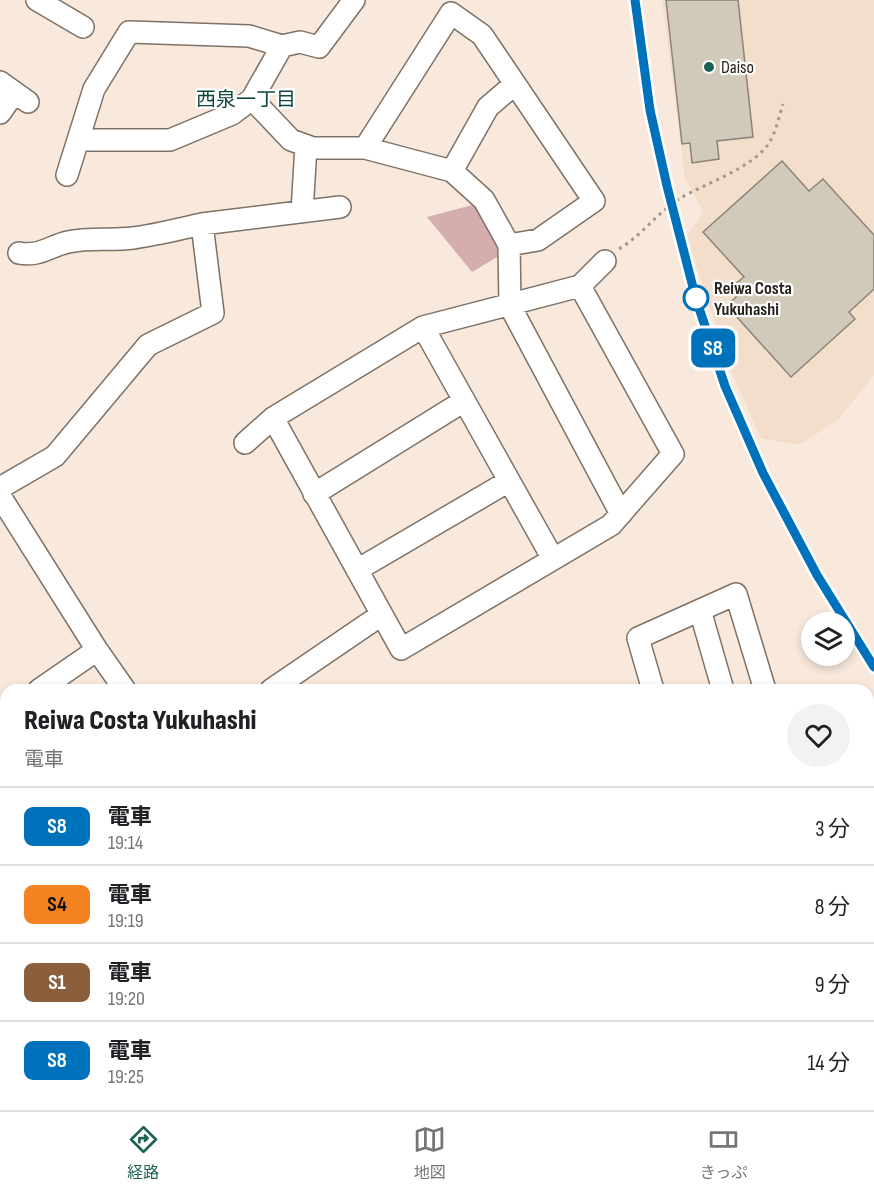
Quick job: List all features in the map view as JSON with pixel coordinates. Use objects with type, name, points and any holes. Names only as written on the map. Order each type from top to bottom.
[{"type":"street","points":[[37,0],[83,27]]},
{"type":"street","points":[[67,176],[94,89],[129,32],[249,36],[282,46],[300,42],[319,47],[354,0]]},
{"type":"street","points":[[365,148],[451,13],[482,35],[594,201],[538,240],[509,245]]},
{"type":"street","points":[[78,140],[170,140],[232,114],[252,99],[282,46]]},
{"type":"street","points":[[452,171],[488,106],[515,84]]},
{"type":"street","points":[[0,113],[14,92]]},
{"type":"street","points":[[252,99],[291,140],[313,148],[365,148],[452,171],[484,200],[509,245],[510,306],[621,514]]},
{"type":"street","points":[[302,212],[306,146]]},
{"type":"street","points":[[19,253],[30,255],[66,242],[131,239],[202,224],[340,207]]},
{"type":"street","points":[[121,684],[1,497],[55,456],[148,345],[213,313],[202,224]]},
{"type":"street","points":[[245,443],[273,418],[423,327],[580,286],[605,261]]},
{"type":"street","points":[[273,418],[401,649],[611,525],[673,454],[580,286]]},
{"type":"street","points":[[423,327],[554,559]]},
{"type":"street","points":[[314,494],[464,401]]},
{"type":"street","points":[[357,570],[509,481]]},
{"type":"street","points":[[651,684],[638,638],[736,594],[763,684]]},
{"type":"street","points":[[700,609],[721,684]]},
{"type":"street","points":[[280,684],[381,615]]},
{"type":"street","points":[[48,684],[97,650]]},
{"type":"path","points":[[605,261],[608,255],[633,239],[647,223],[678,200],[760,153],[770,142],[783,104]]},
{"type":"shaded area","points":[[662,0],[874,0],[874,375],[838,420],[799,445],[761,438],[729,367],[687,236],[703,212],[685,177]]},
{"type":"shaded area","points":[[476,204],[499,235],[499,256],[472,272],[427,217]]},
{"type":"building","points":[[666,0],[738,0],[753,137],[717,141],[719,159],[692,163],[690,143],[682,144]]},
{"type":"building","points":[[782,161],[809,191],[823,179],[874,235],[874,289],[849,312],[855,319],[791,377],[727,306],[737,296],[730,288],[744,277],[703,232]]},
{"type":"railway","points":[[635,0],[650,110],[672,205],[696,299],[725,386],[763,473],[817,575],[874,667]]},
{"type":"train","name":"S8","points":[[635,0],[650,110],[667,186],[696,299],[725,386],[763,473],[817,575],[874,667]]},
{"type":"place","name":"Daiso","points":[[709,67]]},
{"type":"place","name":"Reiwa Costa Yukuhashi","points":[[696,298]]},
{"type":"district","name":"西泉一丁目","points":[[246,99]]}]
